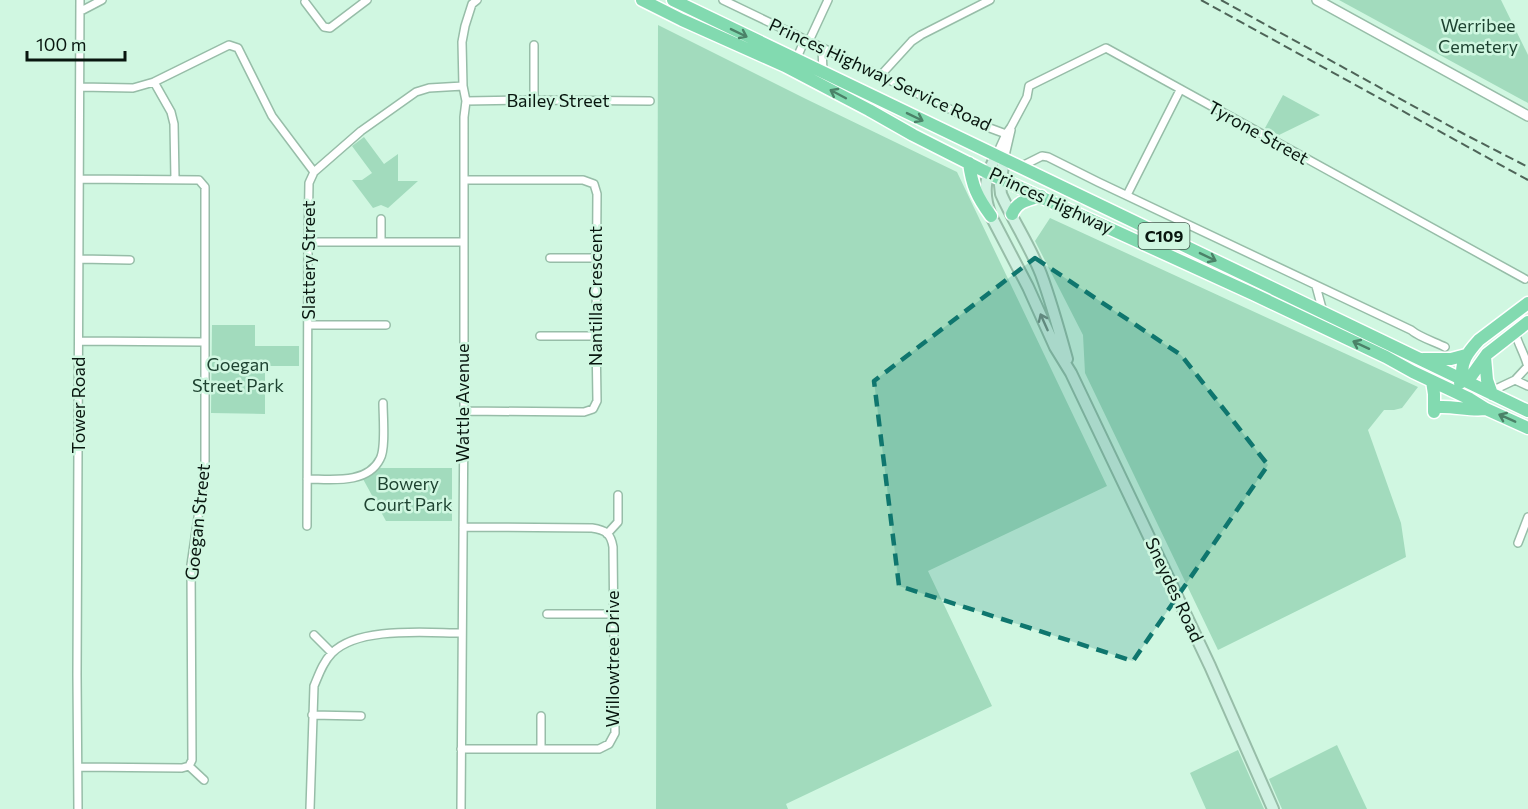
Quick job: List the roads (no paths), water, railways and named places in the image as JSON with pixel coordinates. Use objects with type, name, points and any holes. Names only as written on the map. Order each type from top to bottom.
[{"type":"highway","name":"Princes Highway","points":[[642,0],[805,76],[913,135],[1001,179],[1263,298],[1528,428]]},
{"type":"highway","name":"Princes Highway","points":[[673,0],[1528,411]]},
{"type":"highway","points":[[681,20],[687,8]]},
{"type":"highway","points":[[796,60],[805,76]]},
{"type":"highway","points":[[969,163],[972,184],[991,216]]},
{"type":"highway","points":[[1012,214],[1020,203],[1041,196]]},
{"type":"highway","points":[[1462,380],[1461,370],[1466,355],[1479,340],[1528,303]]},
{"type":"highway","points":[[1454,392],[1462,380],[1472,375],[1485,357],[1528,322]]},
{"type":"highway","points":[[1419,359],[1451,359],[1466,355]]},
{"type":"highway","points":[[1485,357],[1487,380],[1492,394]]},
{"type":"highway","points":[[1432,381],[1436,409],[1459,407],[1486,409]]},
{"type":"main road","name":"Sneydes Road","points":[[1000,158],[988,172],[985,194],[991,216],[1028,287],[1055,347],[1071,374],[1210,666],[1273,809]]},
{"type":"main road","name":"Sneydes Road","points":[[1000,158],[1001,194],[1041,274],[1071,374]]},
{"type":"street","name":"Tower Road","points":[[78,809],[80,0]]},
{"type":"street","points":[[81,11],[102,0]]},
{"type":"street","points":[[305,2],[324,27],[330,28],[368,0]]},
{"type":"street","name":"Princes Highway Service Road","points":[[723,0],[987,127],[1006,134]]},
{"type":"street","points":[[796,60],[828,0]]},
{"type":"street","points":[[880,76],[912,40],[990,0]]},
{"type":"street","points":[[1317,0],[1528,116]]},
{"type":"street","name":"Wattle Avenue","points":[[461,809],[464,117],[466,101],[463,86],[462,42],[472,1]]},
{"type":"street","points":[[80,87],[133,88],[154,82],[229,45],[238,48],[272,116],[314,172],[362,131],[416,92],[429,88],[463,86]]},
{"type":"street","points":[[534,45],[534,100]]},
{"type":"street","points":[[822,48],[823,73]]},
{"type":"street","name":"Tyrone Street","points":[[1000,158],[1006,134],[1027,97],[1029,86],[1106,48],[1525,279]]},
{"type":"street","points":[[154,82],[171,112],[174,124],[175,179]]},
{"type":"street","points":[[1127,195],[1180,90]]},
{"type":"street","name":"Bailey Street","points":[[466,101],[650,101]]},
{"type":"street","name":"Tyrone Street","points":[[1000,158],[1011,127]]},
{"type":"street","points":[[1020,167],[1042,156],[1048,157],[1445,347]]},
{"type":"street","name":"Slattery Street","points":[[307,526],[309,183],[314,172]]},
{"type":"street","name":"Goegan Street","points":[[80,179],[199,180],[205,187],[205,470],[191,564],[192,760],[189,766]]},
{"type":"street","name":"Nantilla Crescent","points":[[464,411],[584,412],[593,409],[597,401],[597,194],[594,184],[583,180],[465,180]]},
{"type":"street","points":[[381,219],[381,242]]},
{"type":"street","points":[[308,242],[464,242]]},
{"type":"street","points":[[550,258],[596,258]]},
{"type":"street","points":[[80,259],[130,260]]},
{"type":"street","points":[[1316,286],[1323,312]]},
{"type":"street","points":[[308,325],[386,325]]},
{"type":"street","points":[[1492,394],[1498,388],[1515,380],[1528,368],[1527,359],[1517,343],[1515,333]]},
{"type":"street","points":[[540,336],[596,336]]},
{"type":"street","points":[[79,341],[204,342]]},
{"type":"street","points":[[1515,380],[1528,386]]},
{"type":"street","points":[[307,479],[345,479],[359,476],[372,469],[381,459],[384,403]]},
{"type":"street","points":[[463,526],[592,528],[602,529],[607,534],[618,522],[618,495]]},
{"type":"street","points":[[1518,543],[1528,517]]},
{"type":"street","name":"Willowtree Drive","points":[[461,749],[598,749],[609,744],[615,733],[613,548],[612,540],[607,534]]},
{"type":"street","points":[[547,614],[613,614]]},
{"type":"street","points":[[310,809],[314,686],[321,668],[332,653],[361,638],[390,633],[462,633]]},
{"type":"street","points":[[314,635],[332,653]]},
{"type":"street","points":[[312,715],[361,716]]},
{"type":"street","points":[[541,716],[541,748]]},
{"type":"street","points":[[78,767],[182,768],[189,766],[204,780]]},
{"type":"railway","points":[[1201,0],[1528,180]]},
{"type":"railway","points":[[1221,0],[1528,167]]},
{"type":"park label","name":"Werribee Cemetery","points":[[1478,36]]},
{"type":"park label","name":"Goegan Street Park","points":[[238,376]]},
{"type":"park label","name":"Bowery Court Park","points":[[408,494]]}]
